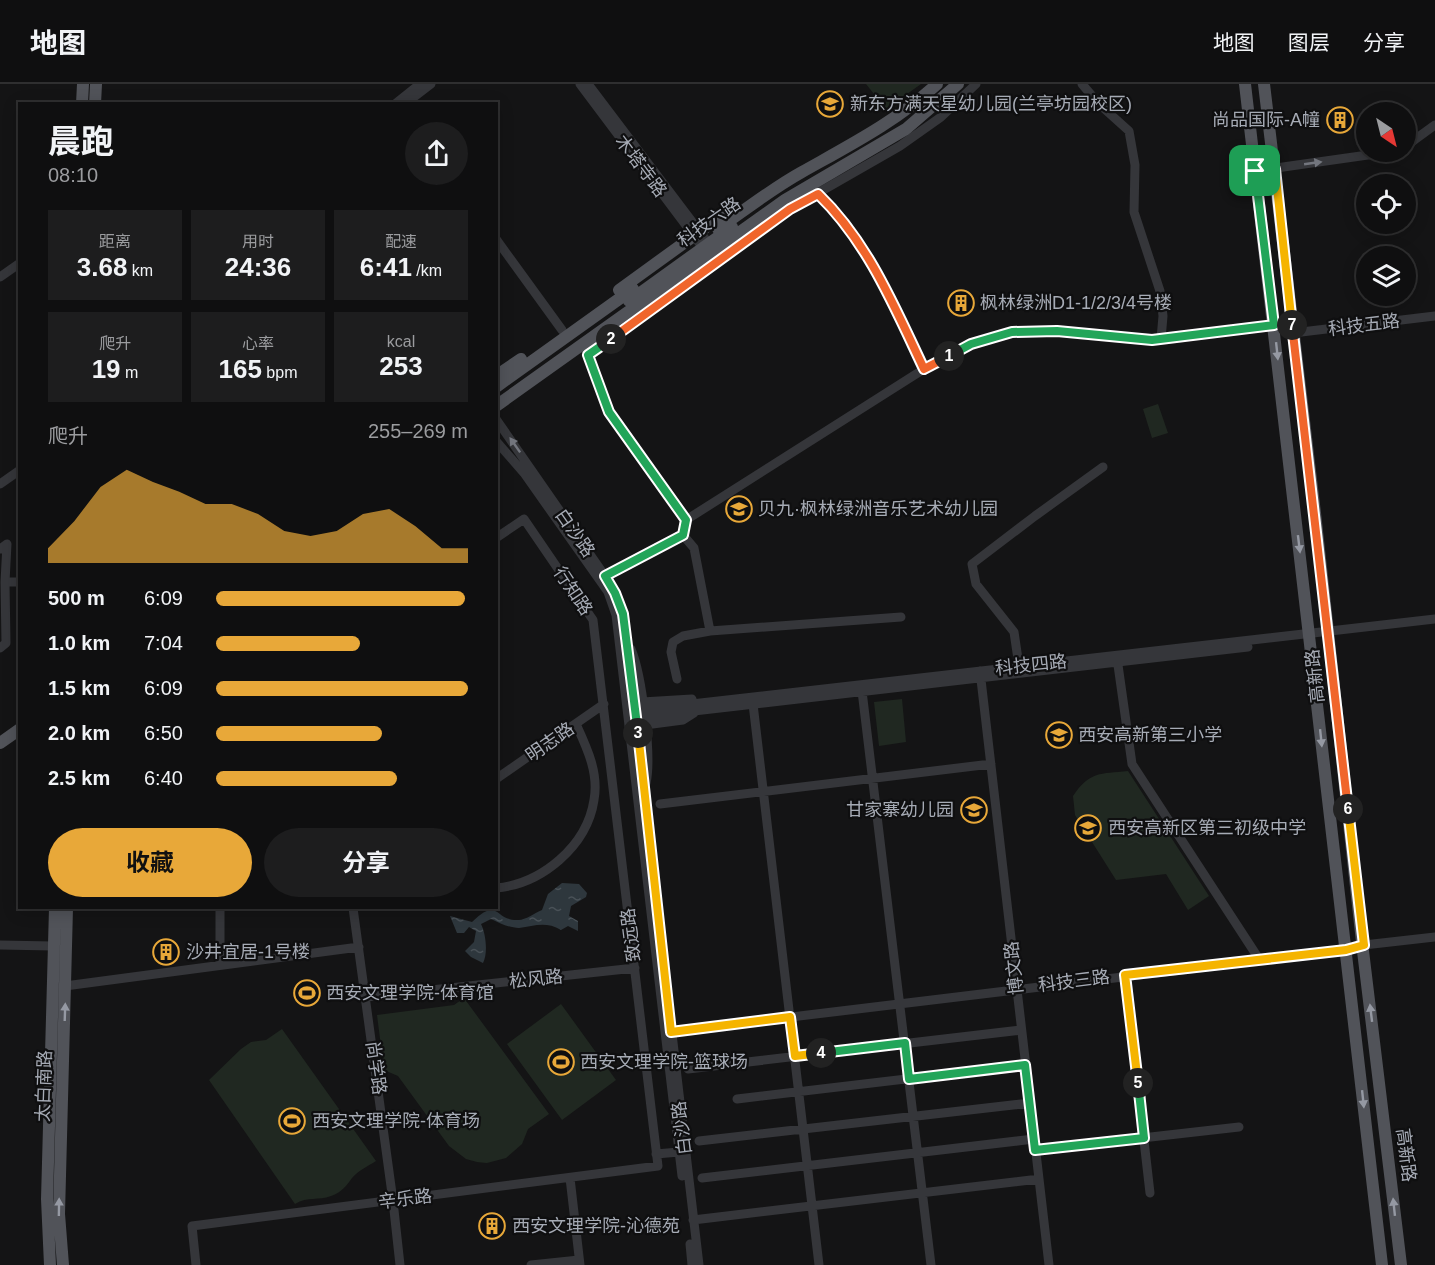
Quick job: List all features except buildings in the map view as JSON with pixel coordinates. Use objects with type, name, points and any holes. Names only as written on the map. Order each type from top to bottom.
[{"type":"main road","points":[[82,102],[83,84]]},
{"type":"main road","points":[[95,102],[96,84]]},
{"type":"main road","points":[[498,375],[562,330],[701,240],[782,174],[864,129],[926,84]]},
{"type":"main road","name":"科技六路","points":[[498,386],[783,183],[882,127],[920,100],[937,84]]},
{"type":"main road","name":"科技六路","points":[[498,395],[701,240],[805,178],[887,133],[922,107],[947,84]]},
{"type":"main road","points":[[498,405],[785,200],[906,129],[958,84]]},
{"type":"main road","name":"高新路","points":[[1245,84],[1382,1265]]},
{"type":"main road","name":"高新路","points":[[1264,84],[1401,1265]]},
{"type":"main road","points":[[0,743],[18,730]]},
{"type":"main road","points":[[0,752],[18,739]]},
{"type":"main road","name":"太白南路","points":[[50,1265],[47,1199],[55,909]]},
{"type":"main road","name":"太白南路","points":[[63,1265],[59,1214],[67,909]]},
{"type":"street","points":[[397,102],[420,84]]},
{"type":"street","points":[[408,102],[431,84]]},
{"type":"street","name":"木塔寺路","points":[[580,84],[701,240]]},
{"type":"street","name":"木塔寺路","points":[[588,84],[701,240]]},
{"type":"street","points":[[686,520],[609,412],[588,355],[790,209],[900,146],[941,117],[976,84]]},
{"type":"street","points":[[1082,84],[1129,131],[1134,165],[1134,212],[1160,291],[1163,316],[1161,339]]},
{"type":"street","points":[[1416,139],[1435,125]]},
{"type":"street","points":[[1255,171],[1356,157]]},
{"type":"street","points":[[818,194],[838,213],[881,278],[924,369]]},
{"type":"street","points":[[498,242],[562,330]]},
{"type":"street","points":[[0,277],[18,264]]},
{"type":"street","name":"科技五路","points":[[1293,333],[1435,316]]},
{"type":"street","points":[[683,535],[686,520],[924,369],[971,344],[1012,332],[1057,331],[1152,340],[1274,325]]},
{"type":"street","name":"白沙路","points":[[498,422],[605,576],[623,614],[637,714],[692,1265]]},
{"type":"street","name":"白沙路","points":[[498,443],[524,473],[608,592],[616,615],[637,714],[668,1032],[699,1265]]},
{"type":"street","points":[[1019,666],[1014,632],[976,584],[972,564],[1102,467]]},
{"type":"street","points":[[0,484],[18,471]]},
{"type":"street","name":"行知路","points":[[498,537],[524,519],[593,620],[604,704]]},
{"type":"street","points":[[605,576],[683,535]]},
{"type":"street","points":[[683,535],[694,548],[710,632]]},
{"type":"street","points":[[0,549],[7,544],[6,643],[0,648]]},
{"type":"street","points":[[5,582],[18,582]]},
{"type":"street","points":[[677,680],[671,652],[673,642],[683,636],[901,617]]},
{"type":"street","name":"科技四路","points":[[1329,634],[1435,619]]},
{"type":"street","name":"科技四路","points":[[637,714],[1310,636],[1435,625]]},
{"type":"street","points":[[1118,659],[1132,764],[1259,959]]},
{"type":"street","name":"科技四路","points":[[700,707],[753,704],[862,691],[981,674],[1019,666],[1118,659]]},
{"type":"street","name":"博文路","points":[[981,674],[1049,1265]]},
{"type":"street","points":[[862,691],[931,1265]]},
{"type":"street","name":"明志路","points":[[498,778],[604,704]]},
{"type":"street","name":"致远路","points":[[604,704],[658,1166]]},
{"type":"street","points":[[753,704],[819,1265]]},
{"type":"street","points":[[637,714],[683,720],[700,707]]},
{"type":"street","points":[[498,888],[527,881],[552,866],[575,844],[586,825],[594,800],[595,782],[588,750],[576,724]]},
{"type":"street","points":[[660,804],[991,764]]},
{"type":"street","points":[[219,965],[220,909]]},
{"type":"street","name":"尚学路","points":[[353,909],[400,1265]]},
{"type":"street","name":"科技三路","points":[[1364,948],[1435,937]]},
{"type":"street","name":"科技三路","points":[[668,1032],[1259,959],[1435,943]]},
{"type":"street","points":[[0,945],[53,946]]},
{"type":"street","points":[[65,986],[359,946]]},
{"type":"street","name":"松风路","points":[[366,997],[635,968]]},
{"type":"street","points":[[1125,975],[1150,1193]]},
{"type":"street","points":[[688,1069],[1021,1030]]},
{"type":"street","points":[[737,1099],[1025,1065]]},
{"type":"street","points":[[699,1141],[1030,1103]]},
{"type":"street","points":[[1035,1150],[1239,1128]]},
{"type":"street","points":[[702,1178],[1034,1139]]},
{"type":"street","points":[[656,1154],[679,1152]]},
{"type":"street","name":"辛乐路","points":[[196,1265],[192,1226],[658,1166]]},
{"type":"street","points":[[531,1265],[579,1262],[570,1178]]},
{"type":"street","points":[[693,1220],[1039,1179]]},
{"type":"shaded area","points":[[866,84],[921,84],[886,109]]},
{"type":"shaded area","points":[[1158,404],[1168,433],[1152,438],[1143,409]]},
{"type":"shaded area","points":[[902,699],[906,742],[879,746],[874,702]]},
{"type":"shaded area","points":[[1128,771],[1209,896],[1188,910],[1166,874],[1116,880],[1075,815],[1073,796],[1085,782],[1096,775]]},
{"type":"shaded area","points":[[464,998],[549,1114],[528,1129],[522,1144],[506,1158],[487,1163],[466,1159],[449,1146],[398,1076],[384,1070],[377,1015],[454,1005]]},
{"type":"shaded area","name":"西安文理学院-篮球场","points":[[561,1004],[616,1080],[562,1120],[507,1044]]},
{"type":"shaded area","name":"西安文理学院-体育场","points":[[282,1029],[376,1161],[357,1173],[335,1194],[295,1204],[209,1080],[251,1042],[266,1040]]},
{"type":"water","points":[[562,883],[579,884],[587,893],[586,897],[571,906],[569,916],[578,921],[578,931],[568,926],[561,930],[545,925],[516,928],[491,919],[481,924],[486,944],[483,963],[465,951],[474,942],[476,931],[469,927],[464,933],[457,933],[450,916],[472,922],[481,914],[493,910],[511,920],[521,920],[542,910],[548,894]]},
{"type":"place","name":"新东方满天星幼儿园(兰亭坊园校区)","points":[[830,104]]},
{"type":"place","name":"尚品国际-A幢","points":[[1340,120]]},
{"type":"place","name":"枫林绿洲D1-1/2/3/4号楼","points":[[961,303]]},
{"type":"place","name":"贝九·枫林绿洲音乐艺术幼儿园","points":[[739,509]]},
{"type":"place","name":"西安高新第三小学","points":[[1059,735]]},
{"type":"place","name":"甘家寨幼儿园","points":[[974,810]]},
{"type":"place","name":"西安高新区第三初级中学","points":[[1088,828]]},
{"type":"place","name":"沙井宜居-1号楼","points":[[166,952]]},
{"type":"place","name":"西安文理学院-体育馆","points":[[307,993]]},
{"type":"place","name":"西安文理学院-篮球场","points":[[561,1062]]},
{"type":"place","name":"西安文理学院-体育场","points":[[292,1121]]},
{"type":"place","name":"西安文理学院-沁德苑","points":[[492,1226]]},
{"type":"route","points":[[1275,169],[1364,945],[1346,950],[1125,975],[1144,1138],[1035,1150],[1025,1065],[909,1079],[905,1043],[795,1056],[790,1017],[671,1032],[623,614],[605,576],[683,535],[686,520],[609,412],[588,355],[790,209],[818,194],[838,213],[881,278],[924,369],[971,344],[1012,332],[1057,331],[1152,340],[1274,325],[1255,171],[1275,169]]}]
